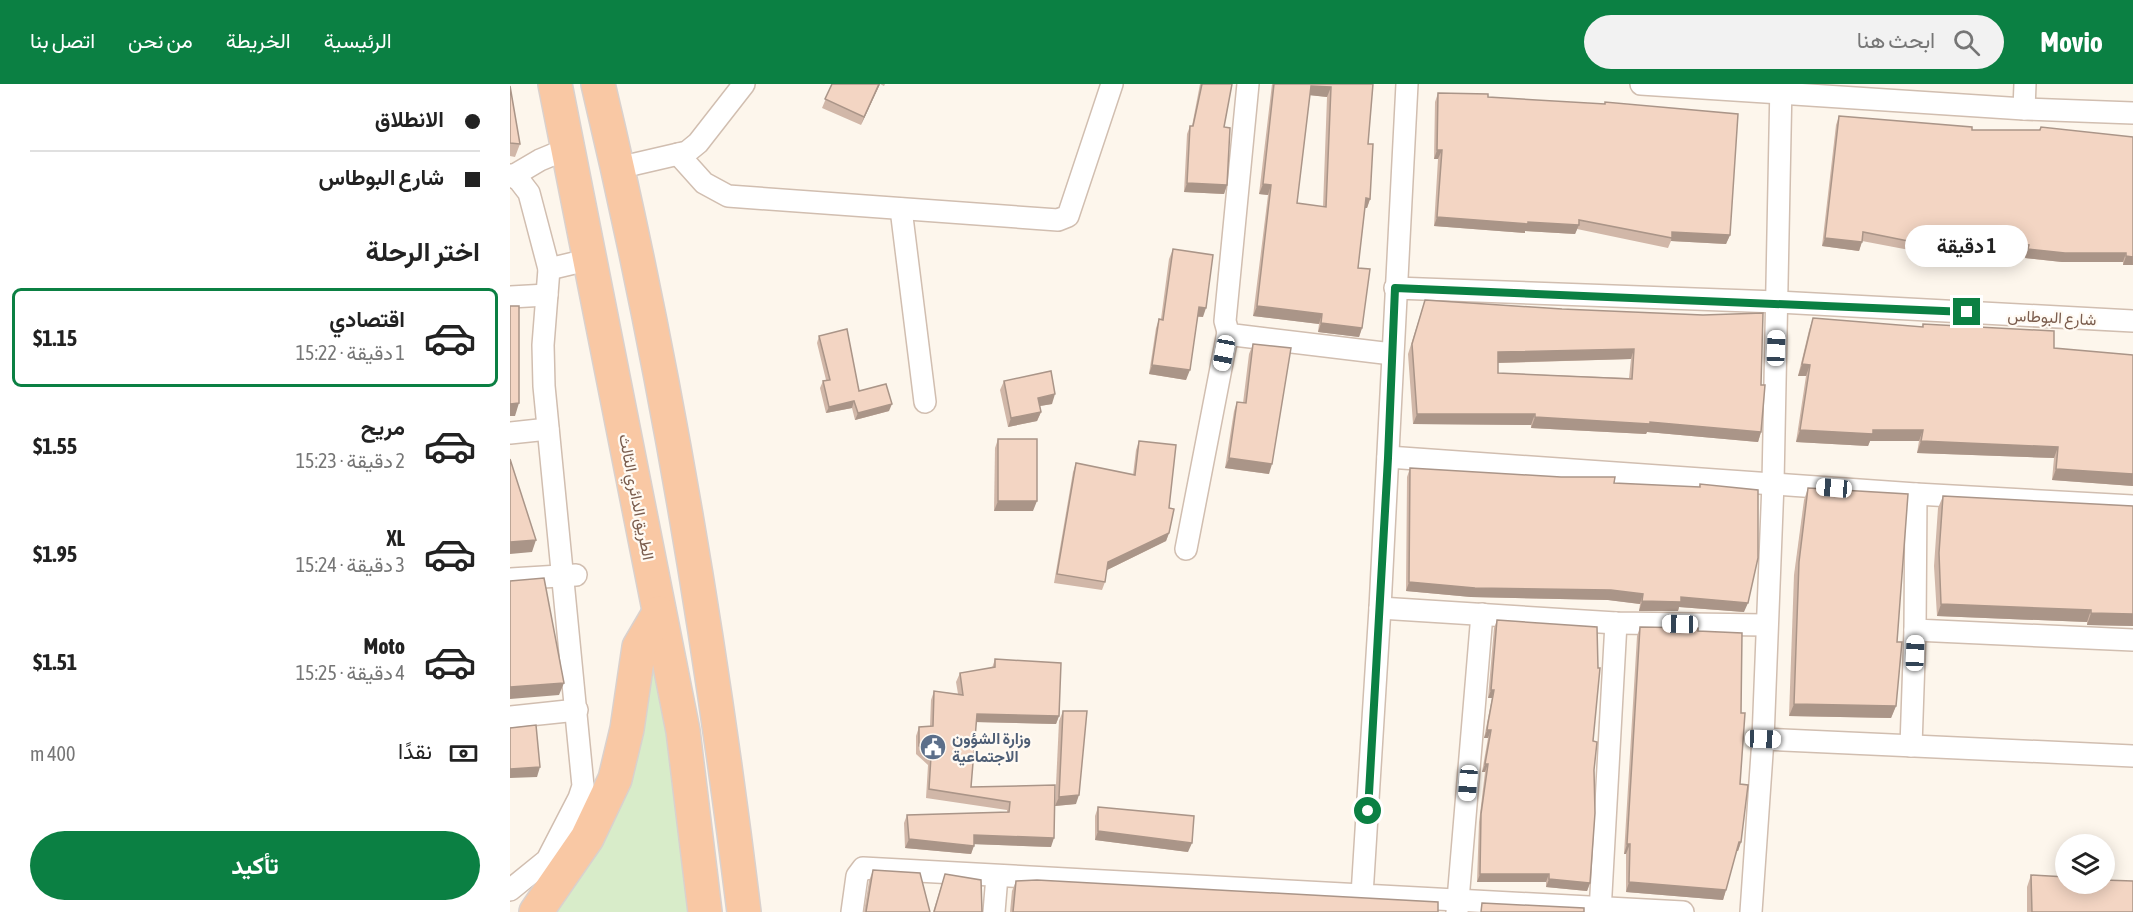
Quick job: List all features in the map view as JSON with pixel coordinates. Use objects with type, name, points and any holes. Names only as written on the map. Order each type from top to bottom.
[{"type":"highway","name":"الطريق الدائري الثالث","points":[[555,84],[570,148],[682,731],[705,912]]},
{"type":"highway","points":[[598,84],[618,168],[684,509],[724,752],[744,912]]},
{"type":"highway","points":[[536,912],[587,838],[615,779],[627,729],[639,647],[659,614]]},
{"type":"street","points":[[618,168],[687,152],[698,143],[744,84]]},
{"type":"street","points":[[678,154],[704,183],[728,196],[1064,218],[1068,216],[1112,84]]},
{"type":"street","points":[[1186,549],[1228,332],[1225,321],[1248,84]]},
{"type":"street","points":[[1362,895],[1380,608],[1407,84]]},
{"type":"street","points":[[1641,84],[1780,89],[2025,109],[2133,113]]},
{"type":"street","points":[[2025,84],[2025,109]]},
{"type":"street","points":[[1751,912],[1763,739],[1765,625],[1773,483],[1780,89]]},
{"type":"street","points":[[510,890],[547,860],[583,786],[570,575],[548,429],[543,345],[549,269],[534,205],[525,186],[511,176],[540,160],[570,148]]},
{"type":"street","points":[[901,209],[926,402]]},
{"type":"street","points":[[549,269],[591,259]]},
{"type":"street","name":"شارع البوطاس","points":[[1395,288],[1778,302],[2133,321]]},
{"type":"street","points":[[510,297],[547,295]]},
{"type":"street","points":[[1228,332],[1234,335],[1392,354]]},
{"type":"street","points":[[510,433],[548,429]]},
{"type":"street","points":[[1388,458],[1916,494],[2133,506]]},
{"type":"street","points":[[1911,746],[1916,630],[1916,494]]},
{"type":"street","points":[[510,579],[570,575]]},
{"type":"street","points":[[1380,608],[1616,623],[1765,625]]},
{"type":"street","points":[[1457,906],[1482,614]]},
{"type":"street","points":[[1600,909],[1616,623]]},
{"type":"street","points":[[1916,630],[2133,640]]},
{"type":"street","points":[[510,717],[577,710]]},
{"type":"street","points":[[1763,739],[2133,756]]},
{"type":"street","points":[[852,912],[857,876],[863,868],[1362,895],[1457,906],[1683,912]]},
{"type":"street","points":[[994,912],[997,876]]},
{"type":"green space","points":[[657,622],[698,912],[542,912],[582,855]]},
{"type":"building","points":[[832,84],[879,84],[864,117],[825,99]]},
{"type":"building","points":[[1202,84],[1232,84],[1224,127],[1230,128],[1227,185],[1187,183],[1190,126],[1193,126]]},
{"type":"building","points":[[1274,84],[1373,84],[1368,144],[1373,144],[1370,199],[1366,198],[1358,268],[1370,269],[1362,328],[1321,323],[1322,314],[1257,306],[1271,185],[1263,184]],"holes":[[[1311,86],[1331,87],[1326,207],[1297,203]]]},
{"type":"building","points":[[510,86],[520,144],[510,143]]},
{"type":"building","points":[[1438,93],[1488,94],[1488,97],[1605,104],[1605,102],[1738,114],[1730,235],[1672,232],[1672,238],[1579,220],[1579,225],[1528,222],[1528,224],[1437,217],[1442,150],[1437,150]]},
{"type":"building","points":[[1839,116],[1972,127],[1972,130],[2040,130],[2041,127],[2133,137],[2133,257],[2126,256],[2126,253],[2065,253],[2028,249],[2029,245],[1958,237],[1957,242],[1923,244],[1863,232],[1862,242],[1825,238]]},
{"type":"building","points":[[1173,249],[1213,255],[1206,308],[1199,307],[1190,370],[1152,365],[1159,319],[1163,320]]},
{"type":"building","points":[[1425,300],[1703,315],[1763,313],[1761,385],[1765,385],[1761,432],[1650,422],[1650,424],[1535,417],[1535,414],[1417,414],[1412,344]],"holes":[[[1634,349],[1632,379],[1498,373],[1498,352]]]},
{"type":"building","points":[[510,306],[519,306],[519,403],[510,404]]},
{"type":"building","points":[[1813,318],[1923,327],[1923,324],[2054,331],[2054,348],[2133,355],[2133,474],[2056,469],[2058,447],[1921,441],[1923,430],[1873,430],[1873,434],[1800,430],[1810,365],[1802,364]]},
{"type":"building","points":[[847,329],[859,391],[886,384],[892,404],[858,413],[854,401],[829,407],[823,381],[830,380],[819,336]]},
{"type":"building","points":[[1253,344],[1291,348],[1272,464],[1229,458],[1237,402],[1246,403]]},
{"type":"building","points":[[1051,371],[1055,394],[1038,398],[1041,412],[1011,418],[1004,381]]},
{"type":"building","points":[[998,439],[1037,439],[1037,501],[998,501]]},
{"type":"building","points":[[1139,441],[1176,445],[1169,508],[1174,509],[1169,533],[1108,562],[1105,582],[1057,574],[1076,463],[1135,475]]},
{"type":"building","points":[[510,459],[536,540],[510,542]]},
{"type":"building","points":[[1410,468],[1561,477],[1615,477],[1614,483],[1700,487],[1700,484],[1758,490],[1758,558],[1748,603],[1681,597],[1681,602],[1642,601],[1643,594],[1611,590],[1475,588],[1409,582]]},
{"type":"building","points":[[1808,488],[1908,494],[1897,642],[1902,642],[1896,706],[1794,704],[1799,562]]},
{"type":"building","points":[[1943,496],[2133,506],[2133,614],[2091,613],[2091,610],[1941,604],[1939,553]]},
{"type":"building","points":[[544,578],[564,683],[510,687],[510,581]]},
{"type":"building","points":[[1497,620],[1597,627],[1598,668],[1600,668],[1593,741],[1597,742],[1590,883],[1549,879],[1549,874],[1480,874],[1481,814],[1488,764],[1485,764],[1491,730],[1487,730],[1494,690],[1491,690]]},
{"type":"building","points":[[1640,627],[1698,628],[1698,631],[1742,633],[1741,713],[1745,713],[1740,784],[1748,785],[1741,842],[1739,842],[1726,890],[1629,882],[1630,844],[1627,844]]},
{"type":"building","points":[[995,659],[1061,663],[1059,716],[977,714],[971,787],[1055,785],[1054,838],[974,835],[974,846],[909,839],[907,815],[1009,812],[1010,802],[929,789],[931,756],[919,746],[919,727],[933,726],[934,691],[963,695],[960,673],[995,667]]},
{"type":"building","points":[[1063,711],[1087,711],[1079,795],[1059,797]]},
{"type":"building","points":[[536,725],[540,767],[510,769],[510,728]]},
{"type":"building","points":[[1098,807],[1194,816],[1192,843],[1098,831]]},
{"type":"building","points":[[873,870],[920,873],[930,912],[866,912]]},
{"type":"building","points":[[945,874],[981,880],[982,912],[934,912]]},
{"type":"building","points":[[2031,875],[2055,876],[2055,894],[2115,894],[2115,880],[2133,881],[2133,912],[2032,912]]},
{"type":"building","points":[[1037,880],[1438,902],[1438,912],[1013,912],[1016,881]]},
{"type":"building","points":[[1482,903],[1584,908],[1584,912],[1481,912]]},
{"type":"place","name":"وزارة الشؤون الاجتماعية","points":[[933,747]]},
{"type":"route","points":[[1368,811],[1395,288],[1754,301],[1967,312]]}]
